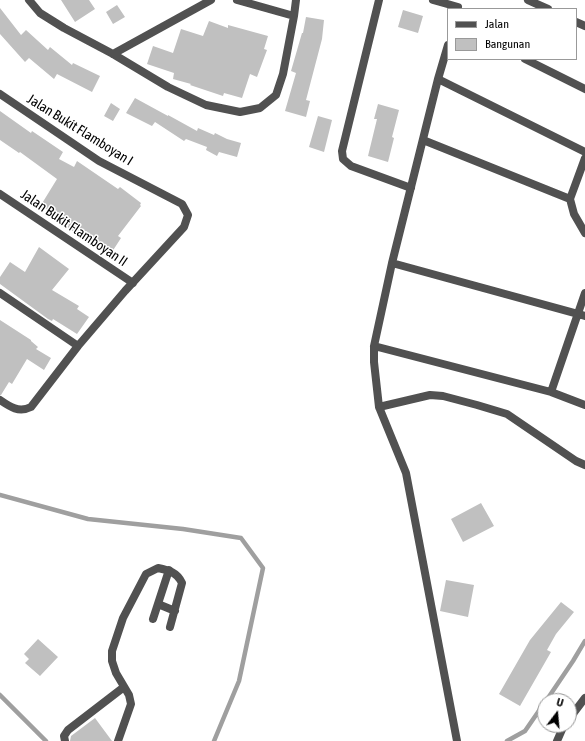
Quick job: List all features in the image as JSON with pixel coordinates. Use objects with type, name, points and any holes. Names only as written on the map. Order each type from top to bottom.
[{"type":"street","points":[[29,0],[40,13],[46,17],[114,54],[168,86],[206,105],[240,112],[260,108],[276,95],[283,74],[296,0]]},
{"type":"street","points":[[114,54],[211,0]]},
{"type":"street","points":[[237,0],[294,16]]},
{"type":"street","points":[[379,0],[342,151],[343,159],[350,166],[411,188]]},
{"type":"street","points":[[433,0],[458,5]]},
{"type":"street","points":[[528,0],[546,8]]},
{"type":"street","points":[[447,48],[392,263],[374,346],[374,362],[379,407],[406,473],[457,738]]},
{"type":"street","points":[[527,60],[585,89]]},
{"type":"street","points":[[438,79],[585,152]]},
{"type":"street","name":"Jalan Bukit Flamboyan I","points":[[0,94],[99,162],[182,204],[187,211],[188,218],[184,227],[133,283]]},
{"type":"street","points":[[423,140],[570,200]]},
{"type":"street","points":[[585,158],[570,200],[574,214],[585,233]]},
{"type":"street","name":"Jalan Bukit Flamboyan II","points":[[0,194],[133,283]]},
{"type":"street","points":[[392,263],[581,315]]},
{"type":"street","points":[[0,400],[10,407],[21,410],[31,407],[78,346],[133,283]]},
{"type":"street","points":[[0,293],[78,346]]},
{"type":"street","points":[[551,392],[581,315],[585,293]]},
{"type":"street","points":[[374,346],[551,392],[585,405]]},
{"type":"street","points":[[379,407],[430,395],[443,396],[477,405],[507,414],[576,461],[585,465]]},
{"type":"street","points":[[118,741],[131,704],[112,662],[112,651],[120,625],[146,574],[158,568],[169,570],[180,578],[182,583],[170,626]]},
{"type":"street","points":[[153,619],[169,570]]},
{"type":"street","points":[[158,604],[175,611]]},
{"type":"street","points":[[65,741],[64,736],[68,730],[124,687]]},
{"type":"street","points":[[577,708],[585,698]]},
{"type":"building","points":[[61,0],[89,0],[95,9],[75,22]]},
{"type":"building","points":[[117,5],[125,17],[113,24],[106,12]]},
{"type":"building","points":[[0,8],[21,35],[26,30],[48,50],[50,47],[72,65],[73,63],[100,76],[92,92],[57,74],[54,79],[29,58],[25,62],[0,34]]},
{"type":"building","points":[[403,10],[423,16],[418,33],[398,27]]},
{"type":"building","points":[[306,17],[324,20],[322,39],[306,100],[310,101],[306,117],[285,111],[296,73],[291,71],[303,33]]},
{"type":"building","points":[[209,21],[228,28],[228,25],[268,36],[264,49],[267,50],[257,77],[250,74],[242,98],[224,93],[223,96],[173,79],[174,73],[147,64],[153,46],[173,53],[181,29],[203,36]]},
{"type":"building","points":[[135,98],[197,131],[198,128],[214,135],[215,133],[227,139],[241,143],[237,157],[219,152],[217,156],[206,150],[207,147],[186,139],[184,141],[155,122],[152,126],[126,113]]},
{"type":"building","points":[[111,103],[120,109],[113,121],[104,116]]},
{"type":"building","points":[[378,104],[399,110],[392,137],[394,138],[388,162],[368,156],[377,119],[374,119]]},
{"type":"building","points":[[0,111],[31,133],[32,131],[63,152],[59,159],[74,167],[77,161],[118,189],[120,187],[141,203],[141,206],[118,236],[121,238],[110,255],[93,244],[92,245],[67,227],[69,225],[41,205],[57,179],[20,152],[19,153],[0,140]]},
{"type":"building","points":[[318,116],[332,120],[324,152],[309,147]]},
{"type":"building","points":[[39,247],[69,269],[52,290],[79,306],[77,309],[89,317],[77,334],[53,319],[52,321],[48,319],[0,284],[0,277],[10,262],[25,272]]},
{"type":"building","points":[[0,320],[31,340],[38,347],[36,349],[51,358],[44,370],[27,359],[12,384],[9,382],[1,395],[0,395]]},
{"type":"building","points":[[481,503],[494,526],[463,542],[451,519]]},
{"type":"building","points":[[446,580],[474,585],[468,617],[440,611]]},
{"type":"building","points":[[561,602],[574,612],[556,634],[547,650],[551,652],[520,706],[499,694],[530,640]]},
{"type":"building","points":[[38,639],[58,657],[40,676],[25,663],[29,659],[24,654]]},
{"type":"building","points":[[95,718],[112,741],[70,741],[71,736]]},
{"type":"waterway","points":[[0,495],[88,519],[183,529],[241,538],[263,568],[239,681],[214,741]]},
{"type":"waterway","points":[[551,693],[585,641]]},
{"type":"waterway","points":[[0,695],[46,741]]},
{"type":"waterway","points":[[507,741],[525,731],[537,714]]}]
